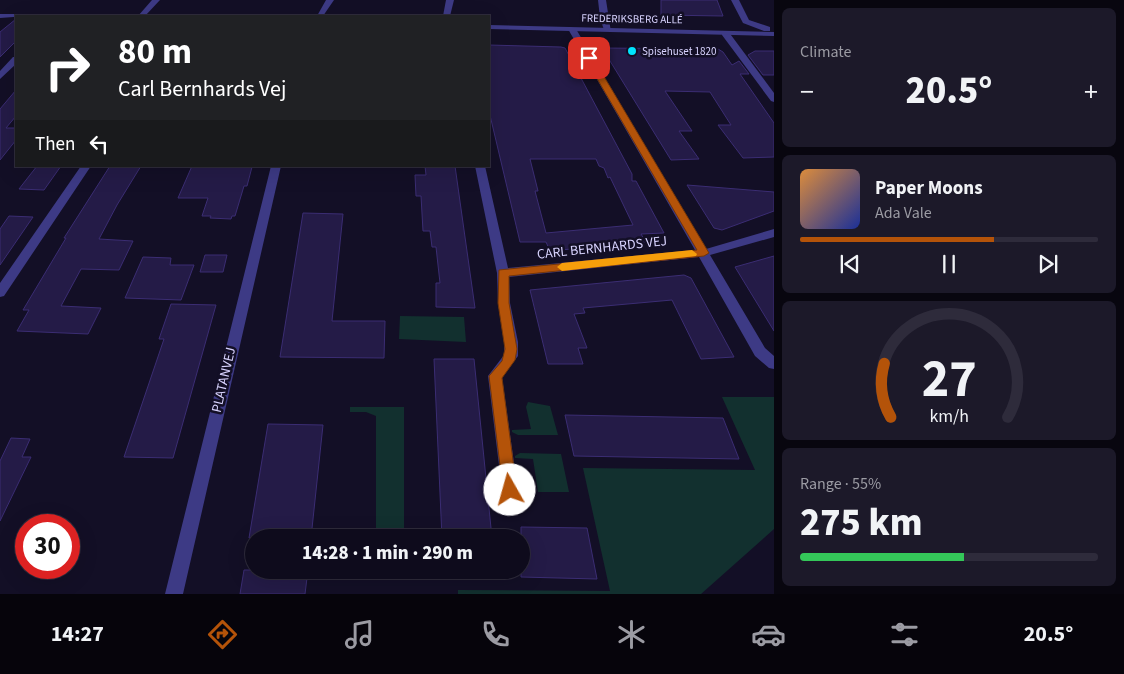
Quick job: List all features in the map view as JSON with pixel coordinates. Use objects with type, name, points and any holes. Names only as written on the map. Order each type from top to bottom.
[{"type":"street","points":[[142,15],[156,0]]},
{"type":"street","points":[[321,15],[330,0]]},
{"type":"street","points":[[448,15],[450,0]]},
{"type":"street","points":[[602,0],[604,18],[608,30]]},
{"type":"street","points":[[735,0],[749,23],[774,33]]},
{"type":"street","points":[[0,16],[15,16]]},
{"type":"street","name":"FREDERIKSBERG ALLÉ","points":[[490,27],[774,33]]},
{"type":"street","points":[[572,29],[760,352],[774,364]]},
{"type":"street","points":[[725,33],[774,99]]},
{"type":"street","points":[[0,76],[15,60]]},
{"type":"street","points":[[0,293],[85,167]]},
{"type":"street","name":"PLATANVEJ","points":[[174,594],[264,206],[276,167]]},
{"type":"street","points":[[480,167],[503,273],[504,303],[511,349],[511,356],[495,376],[512,506]]},
{"type":"street","name":"CARL BERNHARDS VEJ","points":[[503,273],[704,253],[774,233]]},
{"type":"green space","points":[[400,316],[464,317],[466,342],[399,339]]},
{"type":"green space","points":[[722,397],[774,397],[774,529],[701,594],[458,594],[458,590],[610,591],[583,468],[755,470]]},
{"type":"green space","points":[[528,402],[550,406],[558,435],[518,435],[512,432],[512,430],[531,429],[526,407]]},
{"type":"green space","points":[[350,407],[404,407],[404,529],[376,529],[376,416],[366,412],[350,412]]},
{"type":"green space","points":[[520,453],[561,454],[569,492],[538,492],[533,459],[515,458]]},
{"type":"building","points":[[661,0],[717,0],[723,16],[661,15]]},
{"type":"building","points":[[15,20],[15,42],[0,57],[0,32]]},
{"type":"building","points":[[490,45],[561,47],[565,48],[632,174],[632,181],[636,181],[664,233],[641,234],[646,242],[550,251],[546,242],[520,242],[490,115]],"holes":[[[530,159],[596,159],[599,166],[604,168],[608,178],[610,177],[633,225],[546,233],[535,191],[538,191]]]},
{"type":"building","points":[[602,48],[718,49],[723,52],[732,65],[739,61],[749,74],[740,74],[774,123],[774,157],[743,158],[718,125],[731,125],[710,92],[665,91],[692,131],[679,131],[699,159],[671,160]]},
{"type":"building","points":[[755,51],[774,51],[774,75],[763,75],[748,55]]},
{"type":"building","points":[[15,91],[15,117],[6,128],[15,128],[15,141],[0,160],[0,109]]},
{"type":"building","points":[[36,167],[60,167],[44,190],[19,189]]},
{"type":"building","points":[[109,167],[140,167],[99,239],[133,241],[119,270],[81,269],[61,306],[101,308],[88,334],[17,331],[29,310],[23,310],[66,238],[64,238]]},
{"type":"building","points":[[192,167],[252,167],[247,186],[244,186],[235,216],[232,216],[231,219],[202,216],[208,198],[178,198]]},
{"type":"building","points":[[425,167],[455,167],[475,308],[436,307],[436,283],[440,283],[436,247],[432,247],[430,231],[423,231],[421,196],[416,196],[415,175],[426,175]]},
{"type":"building","points":[[687,185],[774,192],[774,211],[722,230],[714,228]]},
{"type":"building","points":[[303,213],[343,214],[332,321],[385,321],[384,358],[280,357]]},
{"type":"building","points":[[9,216],[33,217],[0,265],[0,229]]},
{"type":"building","points":[[205,255],[227,255],[223,272],[200,272]]},
{"type":"building","points":[[774,256],[774,331],[735,267]]},
{"type":"building","points":[[143,257],[171,258],[170,265],[194,265],[181,300],[125,298]]},
{"type":"building","points":[[684,275],[691,278],[734,357],[701,359],[672,300],[583,308],[585,313],[574,314],[587,348],[578,348],[583,364],[548,364],[530,290]]},
{"type":"building","points":[[171,304],[216,305],[173,458],[124,457],[164,339],[159,339]]},
{"type":"building","points":[[434,359],[474,359],[491,529],[442,529]]},
{"type":"building","points":[[565,415],[723,418],[739,459],[574,456]]},
{"type":"building","points":[[268,424],[323,425],[312,529],[250,529]]},
{"type":"building","points":[[11,438],[30,439],[22,457],[31,457],[0,521],[0,461]]},
{"type":"building","points":[[521,527],[587,528],[597,579],[530,577],[530,529],[521,529]]},
{"type":"building","points":[[244,570],[245,579],[307,579],[305,594],[240,594]]},
{"type":"slow traffic","points":[[562,267],[692,254]]},
{"type":"place","name":"Spisehuset 1820","points":[[632,51]]},
{"type":"route","points":[[510,490],[495,376],[511,356],[511,342],[504,303],[503,273],[704,253],[589,58]]}]
